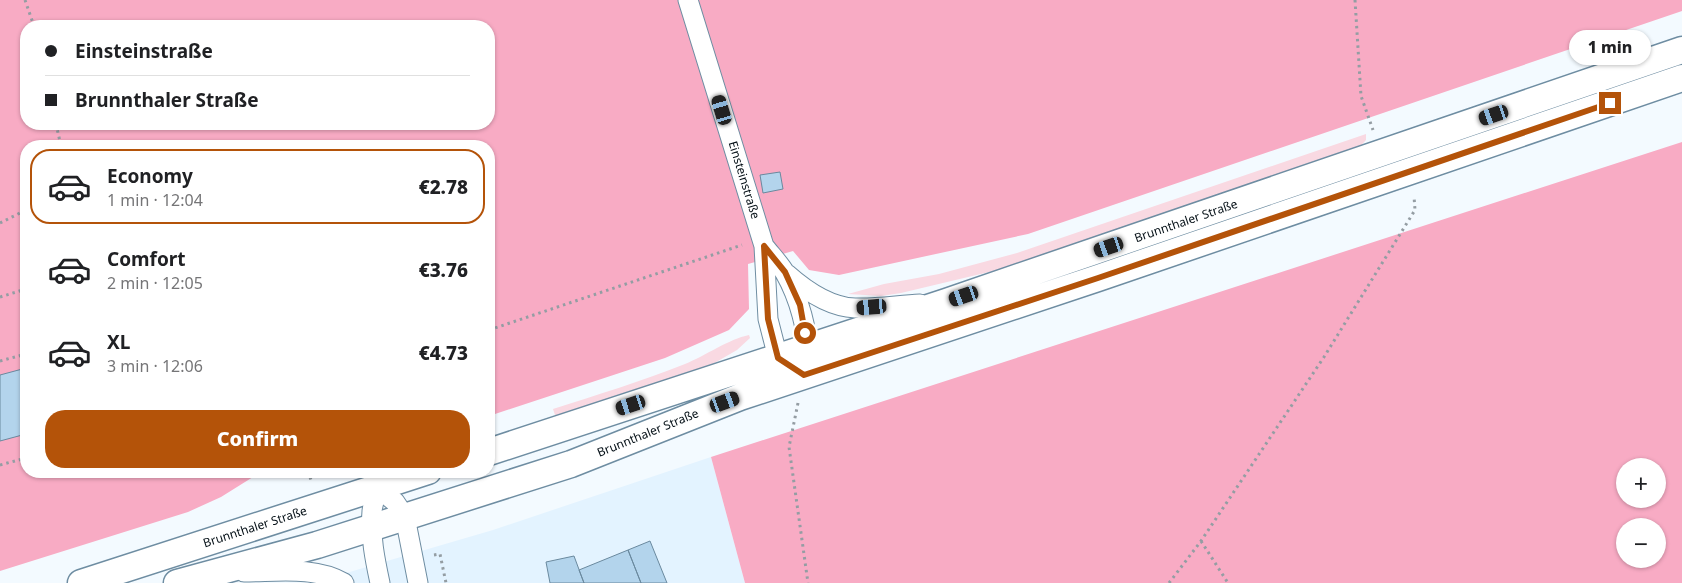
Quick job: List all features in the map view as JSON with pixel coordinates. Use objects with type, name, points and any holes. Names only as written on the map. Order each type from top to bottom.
[{"type":"main road","name":"Brunnthaler Straße","points":[[495,450],[946,302],[1682,50]]},
{"type":"main road","name":"Brunnthaler Straße","points":[[178,583],[317,544],[571,464],[694,414],[804,375],[1098,278],[1682,78]]},
{"type":"main road","name":"Brunnthaler Straße","points":[[81,583],[407,478]]},
{"type":"street","name":"Einsteinstraße","points":[[688,0],[763,242],[768,319],[778,358]]},
{"type":"street","name":"Einsteinstraße","points":[[763,242],[785,272],[802,288],[837,305],[854,308],[946,302]]},
{"type":"street","name":"Einsteinstraße","points":[[785,272],[800,305],[808,347],[804,375]]},
{"type":"street","points":[[778,358],[804,375]]},
{"type":"street","points":[[380,583],[374,554],[372,527],[372,509],[378,488],[395,502],[405,517],[418,583]]},
{"type":"street","points":[[215,572],[321,573],[344,583]]},
{"type":"path","points":[[25,0],[32,20]]},
{"type":"path","points":[[1355,0],[1361,96],[1371,124]]},
{"type":"path","points":[[1169,583],[1201,541],[1324,357],[1415,210]]},
{"type":"path","points":[[0,223],[20,213]]},
{"type":"path","points":[[495,328],[763,242]]},
{"type":"path","points":[[0,298],[20,291]]},
{"type":"path","points":[[0,361],[20,356]]},
{"type":"path","points":[[804,375],[789,447],[808,583]]},
{"type":"path","points":[[0,465],[20,460]]},
{"type":"path","points":[[1201,541],[1228,583]]},
{"type":"path","points":[[440,554],[446,583]]},
{"type":"shaded area","points":[[0,0],[1682,0],[1682,11],[1028,234],[839,275],[809,270],[793,251],[748,264],[749,309],[729,330],[665,358],[495,414],[495,140],[20,140],[20,478],[251,478],[221,497],[188,512],[0,571]]},
{"type":"shaded area","points":[[1366,134],[1366,140],[1357,150],[1010,267],[901,293],[881,296],[848,294],[884,284],[939,274],[1017,253]]},
{"type":"shaded area","points":[[1682,142],[1682,583],[745,583],[711,457]]},
{"type":"shaded area","points":[[749,335],[750,338],[737,350],[711,365],[556,418],[553,409],[619,388],[693,361],[733,340]]},
{"type":"shaded area","points":[[711,457],[745,583],[312,583],[493,530]]},
{"type":"building","points":[[780,172],[783,189],[763,193],[760,175]]},
{"type":"building","points":[[20,370],[20,436],[0,441],[0,375]]},
{"type":"building","points":[[650,541],[667,583],[641,583],[628,550]]},
{"type":"building","points":[[628,550],[641,583],[584,583],[579,570]]},
{"type":"building","points":[[574,556],[584,583],[550,583],[546,562]]},
{"type":"route","points":[[805,333],[800,305],[785,272],[764,246],[768,319],[778,358],[804,375],[1098,278],[1610,103]]}]
